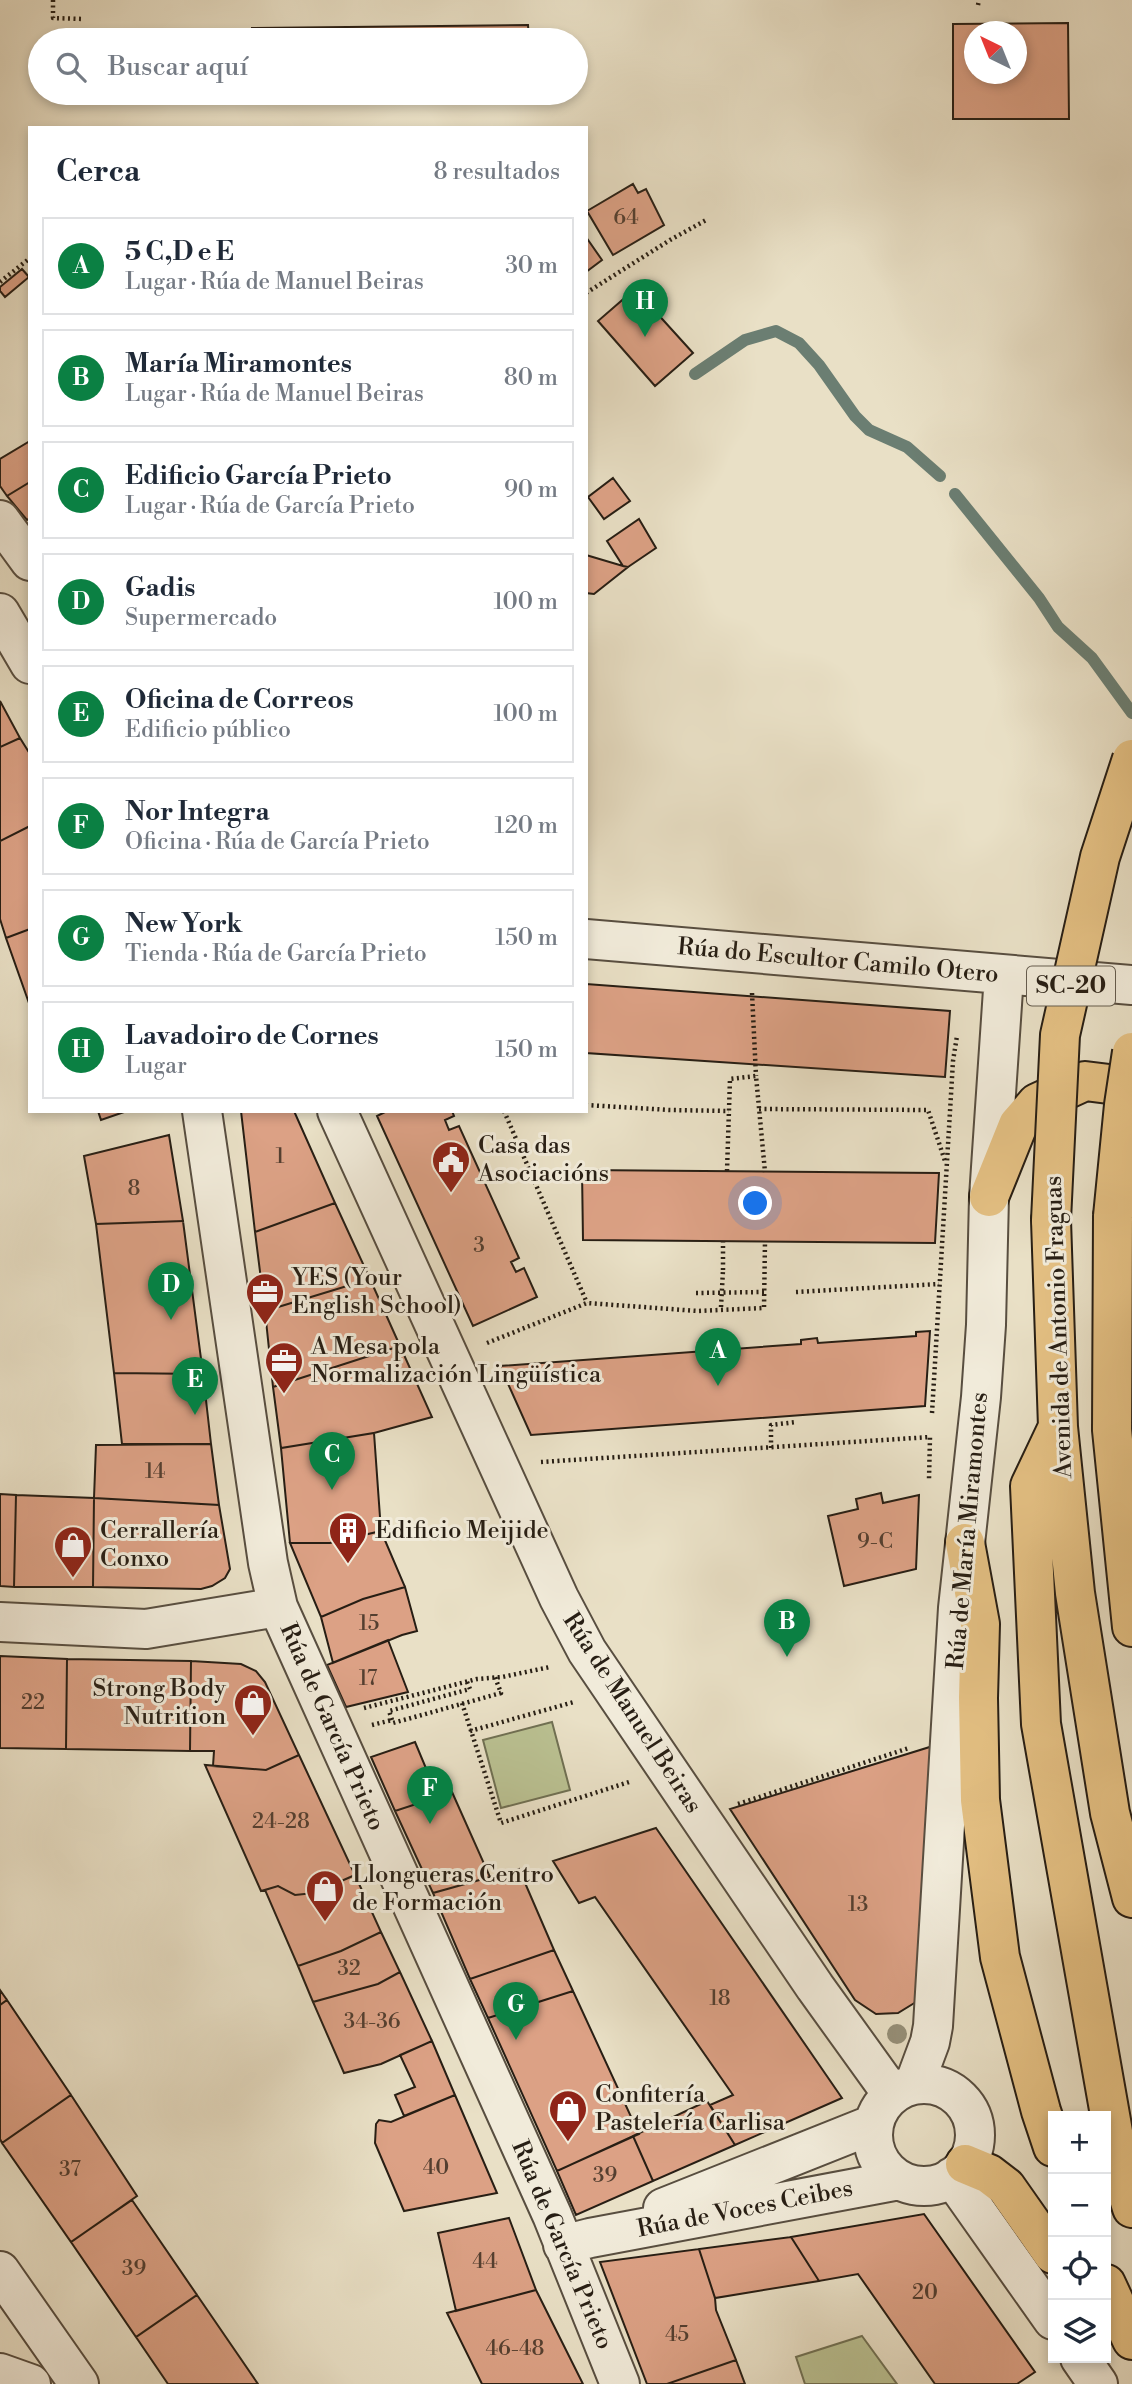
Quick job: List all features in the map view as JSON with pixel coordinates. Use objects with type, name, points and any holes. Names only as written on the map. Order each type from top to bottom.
[{"type":"highway","name":"Avenida de Antonio Fraguas","points":[[1132,759],[1100,857],[1060,1035],[1051,1220],[1058,1427],[1075,1593],[1110,1813],[1132,1898]]},
{"type":"highway","name":"Avenida de Antonio Fraguas","points":[[1132,1052],[1113,1216],[1112,1430],[1132,1627]]},
{"type":"highway","points":[[989,1197],[1018,1125],[1037,1103],[1085,1082],[1132,1087]]},
{"type":"highway","points":[[1113,1280],[1132,1341]]},
{"type":"highway","points":[[1058,1427],[1030,1486],[1041,1724],[1119,2166],[1132,2208]]},
{"type":"highway","points":[[965,1543],[980,1624],[980,1800],[1000,1957],[1048,2132]]},
{"type":"highway","points":[[959,2171],[989,2174],[1006,2187],[1048,2247]]},
{"type":"highway","points":[[1111,2295],[1132,2340]]},
{"type":"highway","points":[[1111,2329],[1132,2352]]},
{"type":"street","points":[[0,520],[28,558]]},
{"type":"street","points":[[0,613],[28,661]]},
{"type":"street","name":"Rúa do Escultor Camilo Otero","points":[[588,939],[1132,985]]},
{"type":"street","name":"Rúa de María Miramontes","points":[[893,2101],[930,2042],[933,2026],[958,1608],[986,1325],[989,1197],[1004,975]]},
{"type":"street","name":"Rúa de García Prieto","points":[[202,1113],[268,1563],[278,1607],[577,2242],[620,2384]]},
{"type":"street","name":"Rúa de Manuel Beiras","points":[[338,1113],[553,1586],[587,1651],[893,2101]]},
{"type":"street","points":[[0,1622],[146,1629],[278,1607]]},
{"type":"street","points":[[926,2083],[955,2094],[966,2105],[973,2120],[975,2136],[972,2151],[959,2171],[940,2183],[926,2186],[899,2180],[886,2170],[877,2156],[872,2140],[893,2101],[926,2083]]},
{"type":"street","name":"Rúa de Voces Ceibes","points":[[577,2242],[893,2101]]},
{"type":"street","points":[[959,2171],[1048,2312]]},
{"type":"street","name":"Rúa de Voces Ceibes","points":[[577,2242],[899,2180]]},
{"type":"street","points":[[0,2271],[79,2384]]},
{"type":"street","points":[[1083,2363],[1098,2384]]},
{"type":"street","points":[[0,2373],[31,2384]]},
{"type":"path","points":[[53,0],[53,18],[83,19]]},
{"type":"path","points":[[588,292],[708,219]]},
{"type":"path","points":[[0,282],[28,260]]},
{"type":"path","points":[[752,986],[756,1076],[765,1172]]},
{"type":"path","points":[[932,1413],[953,1061]]},
{"type":"path","points":[[727,1171],[730,1079],[756,1076]]},
{"type":"path","points":[[588,1105],[729,1111]]},
{"type":"path","points":[[759,1109],[928,1110],[947,1165]]},
{"type":"path","points":[[505,1113],[587,1303]]},
{"type":"path","points":[[721,1308],[723,1241]]},
{"type":"path","points":[[486,1343],[587,1303],[698,1311],[764,1308],[765,1241]]},
{"type":"path","points":[[796,1292],[939,1284]]},
{"type":"path","points":[[696,1293],[765,1292]]},
{"type":"path","points":[[771,1448],[771,1424],[796,1422]]},
{"type":"path","points":[[534,1462],[930,1437]]},
{"type":"path","points":[[355,1710],[540,1667]]},
{"type":"path","points":[[467,1682],[470,1689],[389,1711],[393,1723],[501,1693],[495,1677]]},
{"type":"path","points":[[470,1731],[577,1701]]},
{"type":"path","points":[[462,1703],[501,1823],[632,1781]]},
{"type":"path","points":[[375,1724],[392,1720]]},
{"type":"path","points":[[727,1807],[912,1747]]},
{"type":"green space","points":[[552,1722],[570,1790],[501,1808],[483,1740]]},
{"type":"green space","points":[[862,2336],[897,2384],[805,2384],[796,2357]]},
{"type":"building","points":[[1027,23],[1068,23],[1069,119],[953,119],[953,24],[964,24],[964,84],[1027,84]]},
{"type":"building","points":[[528,25],[528,28],[252,28]]},
{"type":"building","points":[[633,184],[638,193],[646,189],[664,225],[613,255],[588,210]]},
{"type":"building","points":[[588,240],[602,260],[588,270]]},
{"type":"building","points":[[22,269],[28,276],[5,297],[0,287]]},
{"type":"building","points":[[635,289],[693,353],[655,386],[598,321]]},
{"type":"building","points":[[28,442],[28,483],[7,496],[0,486],[0,459]]},
{"type":"building","points":[[613,478],[630,501],[604,519],[588,497]]},
{"type":"building","points":[[28,483],[28,519],[27,520],[7,496]]},
{"type":"building","points":[[639,519],[656,548],[628,567],[623,566],[607,541]]},
{"type":"building","points":[[588,556],[628,567],[594,594],[588,593]]},
{"type":"building","points":[[0,701],[20,738],[0,747]]},
{"type":"building","points":[[20,738],[28,751],[28,827],[0,841],[0,747]]},
{"type":"building","points":[[28,827],[28,930],[6,938],[0,919],[0,841]]},
{"type":"building","points":[[28,930],[28,1000],[6,938]]},
{"type":"building","points":[[588,984],[950,1011],[945,1077],[588,1053]]},
{"type":"building","points":[[99,1113],[121,1113],[101,1120]]},
{"type":"building","points":[[241,1113],[295,1113],[335,1203],[255,1232]]},
{"type":"building","name":"Casa das Asociacións","points":[[383,1113],[453,1113],[454,1116],[445,1120],[449,1130],[459,1126],[519,1258],[511,1262],[516,1272],[524,1268],[537,1297],[473,1326],[377,1116]]},
{"type":"building","points":[[169,1135],[183,1221],[96,1224],[84,1156]]},
{"type":"building","points":[[582,1170],[939,1173],[935,1243],[583,1240]]},
{"type":"building","points":[[335,1203],[370,1279],[265,1311],[255,1232]]},
{"type":"building","points":[[183,1221],[203,1374],[114,1373],[96,1224]]},
{"type":"building","points":[[370,1279],[400,1346],[273,1387],[265,1311]]},
{"type":"building","points":[[930,1331],[925,1406],[531,1435],[500,1366],[801,1344],[801,1340],[817,1338],[818,1343],[916,1336],[916,1332]]},
{"type":"building","points":[[400,1346],[432,1417],[374,1433],[281,1448],[273,1387]]},
{"type":"building","points":[[114,1373],[203,1374],[211,1444],[122,1444]]},
{"type":"building","points":[[374,1433],[381,1531],[330,1543],[290,1543],[281,1448]]},
{"type":"building","points":[[211,1444],[219,1505],[94,1498],[96,1445]]},
{"type":"building","points":[[881,1493],[883,1503],[919,1495],[916,1569],[844,1586],[828,1516],[858,1509],[856,1499]]},
{"type":"building","points":[[0,1494],[16,1495],[14,1587],[0,1586]]},
{"type":"building","points":[[16,1495],[94,1498],[93,1587],[14,1587]]},
{"type":"building","points":[[94,1498],[219,1505],[230,1569],[225,1578],[201,1589],[93,1587]]},
{"type":"building","name":"Edificio Meijide","points":[[381,1531],[405,1587],[363,1599],[321,1617],[290,1543],[330,1543]]},
{"type":"building","points":[[405,1587],[417,1631],[333,1663],[321,1617],[363,1599]]},
{"type":"building","points":[[388,1640],[408,1692],[346,1707],[327,1665]]},
{"type":"building","points":[[0,1656],[67,1659],[66,1749],[0,1748]]},
{"type":"building","points":[[67,1659],[191,1661],[190,1751],[66,1749]]},
{"type":"building","points":[[191,1661],[241,1664],[256,1671],[265,1682],[299,1755],[266,1770],[213,1766],[214,1751],[190,1751]]},
{"type":"building","points":[[415,1742],[438,1797],[395,1811],[371,1757]]},
{"type":"building","points":[[933,1746],[916,2002],[898,2013],[876,2014],[855,2000],[730,1809]]},
{"type":"building","points":[[299,1755],[355,1875],[314,1893],[295,1895],[278,1886],[261,1891],[205,1765],[266,1770]]},
{"type":"building","points":[[452,1792],[490,1877],[433,1893],[395,1811]]},
{"type":"building","points":[[656,1828],[842,2098],[735,2145],[710,2105],[733,2095],[595,1897],[579,1903],[553,1861]]},
{"type":"building","points":[[519,1869],[554,1950],[470,1979],[433,1893]]},
{"type":"building","points":[[355,1875],[381,1932],[341,1951],[298,1966],[265,1890],[278,1886],[295,1895],[314,1893]]},
{"type":"building","points":[[381,1932],[400,1972],[378,1984],[313,2002],[298,1966],[341,1951]]},
{"type":"building","points":[[554,1950],[573,1991],[488,2018],[470,1979]]},
{"type":"building","points":[[400,1972],[432,2041],[381,2064],[344,2073],[313,2002],[378,1984]]},
{"type":"building","points":[[0,1990],[7,2000],[0,2005]]},
{"type":"building","points":[[573,1991],[639,2134],[557,2171],[488,2018]]},
{"type":"building","points":[[7,2000],[71,2095],[2,2143],[0,2005]]},
{"type":"building","points":[[432,2041],[455,2095],[404,2116],[395,2095],[415,2087],[400,2055]]},
{"type":"building","points":[[71,2095],[137,2196],[71,2242],[2,2143]]},
{"type":"building","points":[[455,2095],[497,2193],[404,2211],[375,2143],[376,2124],[379,2120],[391,2122]]},
{"type":"building","points":[[707,2101],[735,2145],[653,2181],[633,2136]]},
{"type":"building","points":[[633,2136],[653,2181],[576,2215],[557,2171]]},
{"type":"building","points":[[132,2200],[197,2295],[136,2337],[71,2242]]},
{"type":"building","points":[[924,2214],[1035,2372],[1017,2384],[935,2384],[858,2274],[819,2281],[791,2237]]},
{"type":"building","points":[[509,2218],[536,2290],[456,2311],[438,2233]]},
{"type":"building","points":[[791,2237],[819,2281],[715,2298],[699,2249]]},
{"type":"building","points":[[699,2249],[715,2298],[716,2310],[736,2360],[667,2384],[647,2384],[600,2262]]},
{"type":"building","points":[[536,2290],[583,2384],[482,2384],[447,2313]]},
{"type":"building","points":[[197,2295],[258,2384],[168,2384],[136,2337]]},
{"type":"building","points":[[736,2360],[745,2384],[667,2384]]},
{"type":"waterway","points":[[695,374],[745,340],[776,331],[799,343],[819,365],[855,416],[869,430],[907,447],[940,476]]},
{"type":"waterway","points":[[955,494],[1039,598],[1058,627],[1092,658],[1132,713]]},
{"type":"place","name":"Lavadoiro de Cornes","points":[[645,337]]},
{"type":"place","name":"Casa das Asociacións","points":[[451,1194]]},
{"type":"place","name":"Gadis","points":[[171,1320]]},
{"type":"place","name":"YES (Your English School)","points":[[265,1326]]},
{"type":"place","name":"5 C,D e E","points":[[718,1386]]},
{"type":"place","name":"A Mesa pola Normalización Lingüística","points":[[284,1395]]},
{"type":"place","name":"Oficina de Correos","points":[[195,1415]]},
{"type":"place","name":"Edificio García Prieto","points":[[332,1490]]},
{"type":"place","name":"Edificio Meijide","points":[[348,1565]]},
{"type":"place","name":"Cerrallería Conxo","points":[[73,1579]]},
{"type":"place","name":"María Miramontes","points":[[787,1657]]},
{"type":"place","name":"Strong Body Nutrition","points":[[253,1737]]},
{"type":"place","name":"Nor Integra","points":[[430,1824]]},
{"type":"place","name":"Llongueras Centro de Formación","points":[[325,1923]]},
{"type":"place","name":"New York","points":[[516,2040]]},
{"type":"place","name":"Confitería Pastelería Carlisa","points":[[568,2143]]}]
